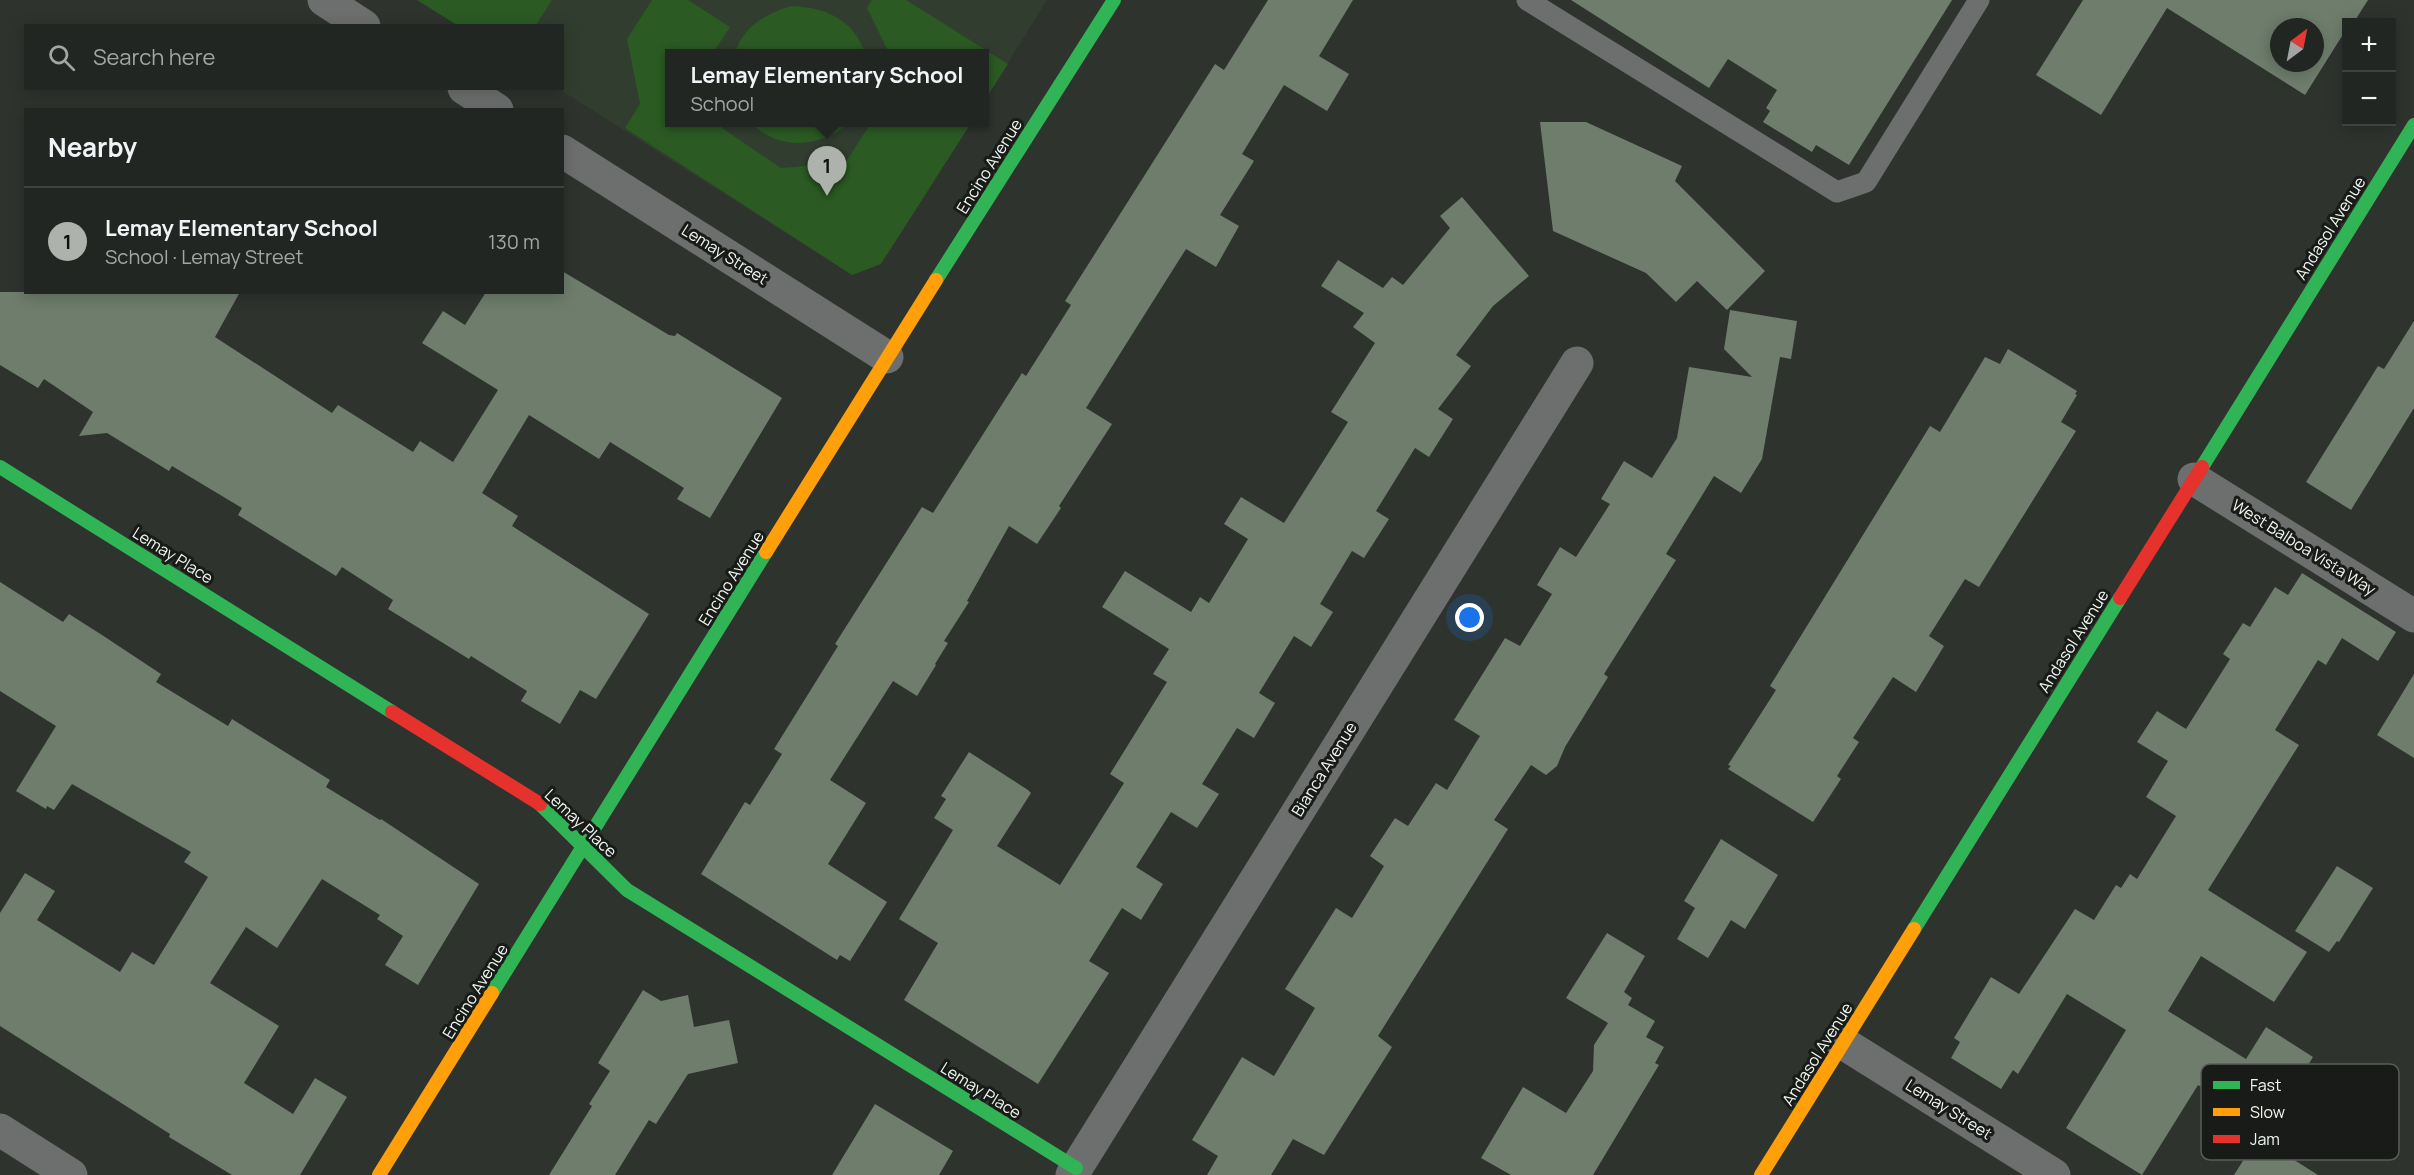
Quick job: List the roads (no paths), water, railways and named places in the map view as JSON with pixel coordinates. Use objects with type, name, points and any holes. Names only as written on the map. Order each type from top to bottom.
[{"type":"street","points":[[324,0],[361,24]]},
{"type":"street","name":"Encino Avenue","points":[[379,1175],[887,357],[1114,0]]},
{"type":"street","points":[[467,90],[494,108]]},
{"type":"street","name":"Andasol Avenue","points":[[1761,1175],[2414,125]]},
{"type":"street","name":"Lemay Street","points":[[564,152],[887,357]]},
{"type":"street","name":"Bianca Avenue","points":[[1074,1172],[1577,363]]},
{"type":"street","name":"Lemay Place","points":[[0,467],[541,805],[627,890],[1074,1172]]},
{"type":"street","name":"West Balboa Vista Way","points":[[2194,479],[2414,616]]},
{"type":"street","name":"Lemay Street","points":[[1843,1043],[2054,1175]]},
{"type":"street","points":[[0,1130],[71,1175]]},
{"type":"lane","points":[[1527,0],[1837,192],[1866,182],[1979,0]]},
{"type":"place","name":"Lemay Elementary School","points":[[827,196]]}]
